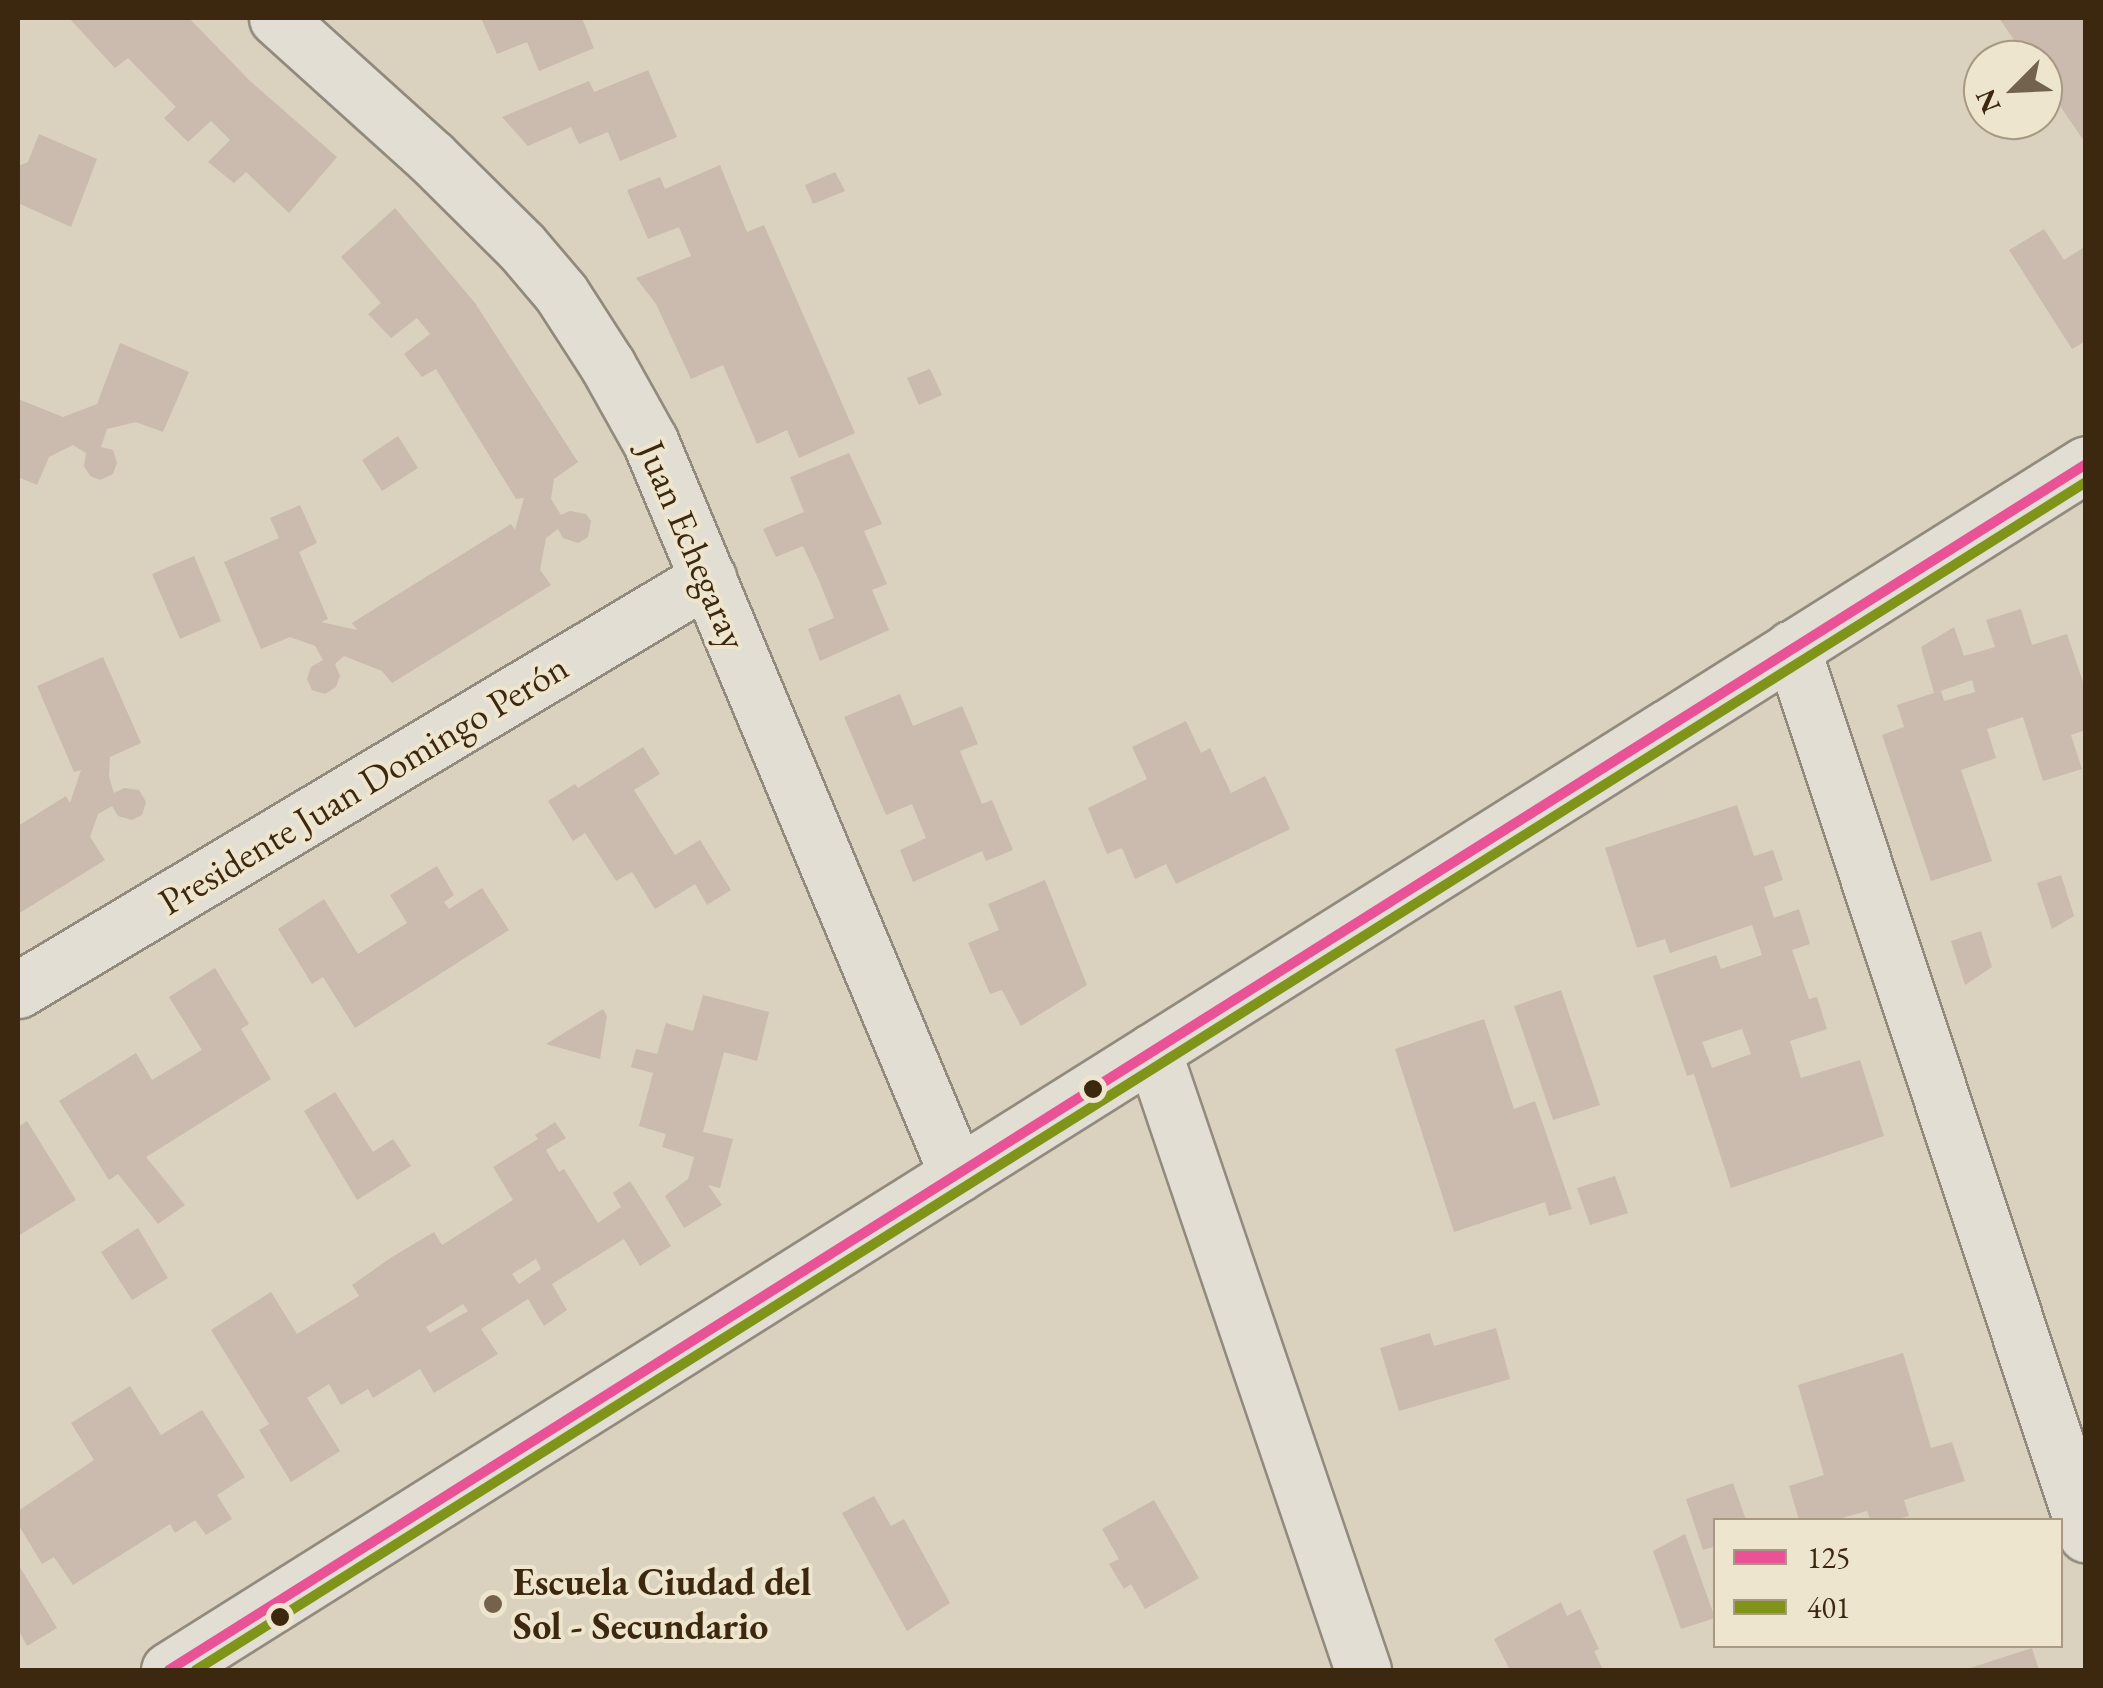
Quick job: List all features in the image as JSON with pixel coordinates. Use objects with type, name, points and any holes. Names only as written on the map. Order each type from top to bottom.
[{"type":"street","name":"Juan Echegaray","points":[[277,18],[431,156],[521,246],[561,293],[650,441],[957,1174]]},
{"type":"street","points":[[169,1670],[1792,648],[2082,478]]},
{"type":"street","name":"Presidente Juan Domingo Perón","points":[[18,990],[708,578]]},
{"type":"street","points":[[1792,648],[2086,1534]]},
{"type":"street","points":[[1153,1050],[1364,1670]]},
{"type":"building","points":[[69,18],[189,18],[249,80],[337,157],[289,213],[246,172],[234,183],[208,162],[230,140],[211,121],[188,142],[164,118],[176,107],[128,58],[115,68]]},
{"type":"building","points":[[481,18],[582,18],[594,48],[539,71],[527,42],[497,54]]},
{"type":"building","points":[[1999,18],[2086,18],[2086,144],[2063,110],[2063,40],[2014,40]]},
{"type":"building","points":[[648,70],[677,137],[620,161],[608,132],[579,144],[571,127],[528,146],[502,117],[589,81],[594,92]]},
{"type":"building","points":[[39,134],[97,159],[71,227],[18,203],[18,166],[28,162]]},
{"type":"building","points":[[720,165],[747,232],[764,225],[855,433],[799,458],[787,430],[757,444],[723,365],[691,379],[656,304],[636,278],[691,256],[679,227],[648,239],[627,190],[660,177],[665,189]]},
{"type":"building","points":[[835,172],[845,191],[813,204],[805,185]]},
{"type":"building","points":[[395,208],[475,303],[578,462],[554,479],[551,499],[561,515],[570,511],[586,514],[591,521],[588,537],[578,543],[563,538],[558,529],[546,538],[540,570],[551,585],[392,683],[382,671],[344,656],[335,664],[340,676],[336,687],[325,694],[312,690],[307,679],[311,667],[323,660],[315,646],[290,637],[261,649],[224,562],[279,538],[270,518],[300,505],[317,543],[299,552],[328,619],[321,622],[357,630],[352,623],[511,524],[515,530],[524,498],[516,499],[436,369],[422,377],[404,354],[430,334],[417,318],[391,338],[368,314],[381,303],[341,257]]},
{"type":"building","points":[[2044,229],[2064,260],[2086,246],[2086,341],[2072,349],[2009,250]]},
{"type":"building","points":[[120,343],[189,372],[163,432],[136,422],[107,429],[101,447],[113,450],[117,463],[113,474],[100,480],[90,476],[84,466],[86,453],[73,445],[49,457],[37,485],[18,477],[18,399],[63,417],[97,404]]},
{"type":"building","points":[[930,369],[942,395],[919,405],[907,378]]},
{"type":"building","points":[[398,436],[418,468],[382,491],[362,460]]},
{"type":"building","points":[[849,453],[882,524],[864,531],[887,584],[872,590],[889,630],[820,661],[808,629],[834,618],[820,583],[803,546],[776,557],[763,529],[804,512],[790,477]]},
{"type":"building","points":[[194,556],[221,621],[180,639],[152,574]]},
{"type":"building","points":[[2021,609],[2032,645],[2067,634],[2086,691],[2086,730],[2071,735],[2082,769],[2043,781],[2023,717],[1987,729],[1996,758],[1961,770],[1992,861],[1931,881],[1882,735],[1904,727],[1897,705],[1934,693],[1921,647],[1954,627],[1964,656],[1995,647],[1986,620]],"holes":[[[1972,680],[1975,692],[1944,701],[1941,691]]]},
{"type":"building","points":[[103,657],[141,743],[110,757],[109,777],[114,793],[124,788],[139,790],[146,802],[142,815],[132,820],[118,816],[112,806],[98,814],[90,837],[105,860],[18,914],[18,826],[66,796],[70,803],[81,770],[74,772],[37,686]]},
{"type":"building","points":[[900,694],[913,726],[962,706],[978,744],[960,751],[982,804],[992,800],[1013,850],[986,861],[982,851],[913,882],[900,850],[926,838],[912,804],[886,815],[844,717]]},
{"type":"building","points":[[1186,721],[1201,753],[1210,748],[1231,793],[1265,776],[1290,829],[1176,884],[1166,864],[1135,879],[1122,848],[1107,854],[1088,808],[1147,779],[1132,747]]},
{"type":"building","points":[[643,747],[660,774],[634,790],[675,855],[700,840],[731,890],[707,905],[695,884],[655,909],[632,872],[616,881],[585,833],[573,841],[548,801],[575,784],[578,788]]},
{"type":"building","points":[[1737,805],[1754,856],[1773,850],[1783,880],[1764,887],[1774,918],[1799,909],[1810,944],[1792,950],[1809,999],[1817,997],[1827,1029],[1790,1041],[1801,1078],[1860,1060],[1884,1136],[1731,1188],[1694,1074],[1687,1076],[1653,976],[1716,955],[1721,969],[1762,955],[1752,925],[1670,953],[1665,939],[1637,948],[1605,848]],"holes":[[[1742,1029],[1751,1054],[1712,1068],[1702,1042]]]},
{"type":"building","points":[[437,866],[454,895],[444,902],[449,909],[482,888],[509,930],[355,1028],[323,977],[312,984],[278,929],[324,899],[358,954],[407,923],[390,895]]},
{"type":"building","points":[[2061,875],[2074,916],[2052,929],[2037,883]]},
{"type":"building","points":[[1045,880],[1087,985],[1021,1026],[1002,990],[990,994],[968,943],[999,930],[988,904]]},
{"type":"building","points":[[1981,931],[1992,967],[1965,985],[1951,941]]},
{"type":"building","points":[[215,968],[249,1024],[241,1029],[271,1079],[146,1157],[185,1205],[158,1224],[118,1174],[109,1180],[59,1101],[136,1053],[152,1080],[202,1050],[169,997]]},
{"type":"building","points":[[1561,990],[1600,1105],[1553,1120],[1514,1006]]},
{"type":"building","points":[[703,995],[769,1012],[757,1061],[724,1052],[703,1132],[733,1139],[720,1188],[708,1185],[722,1205],[684,1228],[665,1196],[688,1179],[694,1157],[662,1147],[666,1134],[639,1126],[653,1073],[631,1067],[636,1049],[657,1054],[666,1023],[693,1031]]},
{"type":"building","points":[[603,1009],[607,1016],[600,1059],[546,1044]]},
{"type":"building","points":[[1484,1019],[1514,1109],[1535,1101],[1572,1209],[1549,1216],[1545,1202],[1454,1232],[1395,1049]]},
{"type":"building","points":[[335,1092],[373,1152],[393,1139],[411,1166],[357,1200],[304,1111]]},
{"type":"building","points":[[27,1121],[76,1200],[18,1236],[18,1127]]},
{"type":"building","points":[[555,1122],[566,1138],[546,1150],[559,1172],[564,1169],[598,1223],[621,1207],[613,1193],[630,1181],[671,1246],[640,1266],[624,1239],[552,1284],[567,1310],[544,1326],[528,1299],[481,1329],[498,1354],[434,1393],[420,1369],[373,1398],[368,1389],[341,1405],[329,1384],[307,1398],[340,1451],[291,1482],[259,1430],[269,1424],[211,1330],[271,1292],[297,1334],[359,1296],[352,1285],[392,1257],[434,1232],[442,1245],[513,1200],[493,1167],[538,1139],[535,1135]],"holes":[[[536,1259],[541,1269],[519,1284],[512,1274]],[[463,1304],[468,1311],[430,1333],[426,1327]]]},
{"type":"building","points":[[1615,1176],[1628,1213],[1590,1225],[1577,1188]]},
{"type":"building","points":[[138,1228],[168,1278],[132,1300],[101,1252]]},
{"type":"building","points":[[1496,1328],[1510,1379],[1399,1411],[1380,1348],[1430,1333],[1434,1346]]},
{"type":"building","points":[[1903,1353],[1931,1448],[1952,1442],[1965,1481],[1904,1500],[1909,1516],[1902,1518],[1869,1518],[1867,1511],[1842,1518],[1798,1518],[1789,1486],[1824,1475],[1798,1385]]},
{"type":"building","points":[[130,1386],[161,1435],[202,1410],[245,1477],[217,1495],[232,1519],[206,1535],[195,1520],[175,1533],[170,1524],[73,1585],[54,1557],[42,1564],[18,1524],[18,1511],[94,1460],[71,1423]]},
{"type":"building","points":[[1733,1483],[1745,1518],[1713,1518],[1713,1547],[1703,1550],[1686,1499]]},
{"type":"building","points":[[874,1496],[891,1526],[904,1519],[950,1603],[907,1631],[842,1513]]},
{"type":"building","points":[[1154,1500],[1199,1578],[1145,1609],[1131,1584],[1124,1589],[1109,1564],[1119,1559],[1102,1529]]},
{"type":"building","points":[[1685,1534],[1713,1619],[1681,1629],[1653,1551]]},
{"type":"building","points":[[18,1564],[57,1628],[27,1646],[18,1629]]},
{"type":"building","points":[[1561,1602],[1567,1616],[1580,1609],[1599,1649],[1594,1651],[1603,1670],[1510,1670],[1494,1639]]},
{"type":"building","points":[[2032,1648],[2039,1670],[1964,1670]]},
{"type":"transit line","name":"125","points":[[169,1670],[2086,464]]},
{"type":"transit line","name":"401","points":[[196,1670],[2086,482]]},
{"type":"place","name":"Escuela Ciudad del Sol - Secundario","points":[[493,1604]]}]
